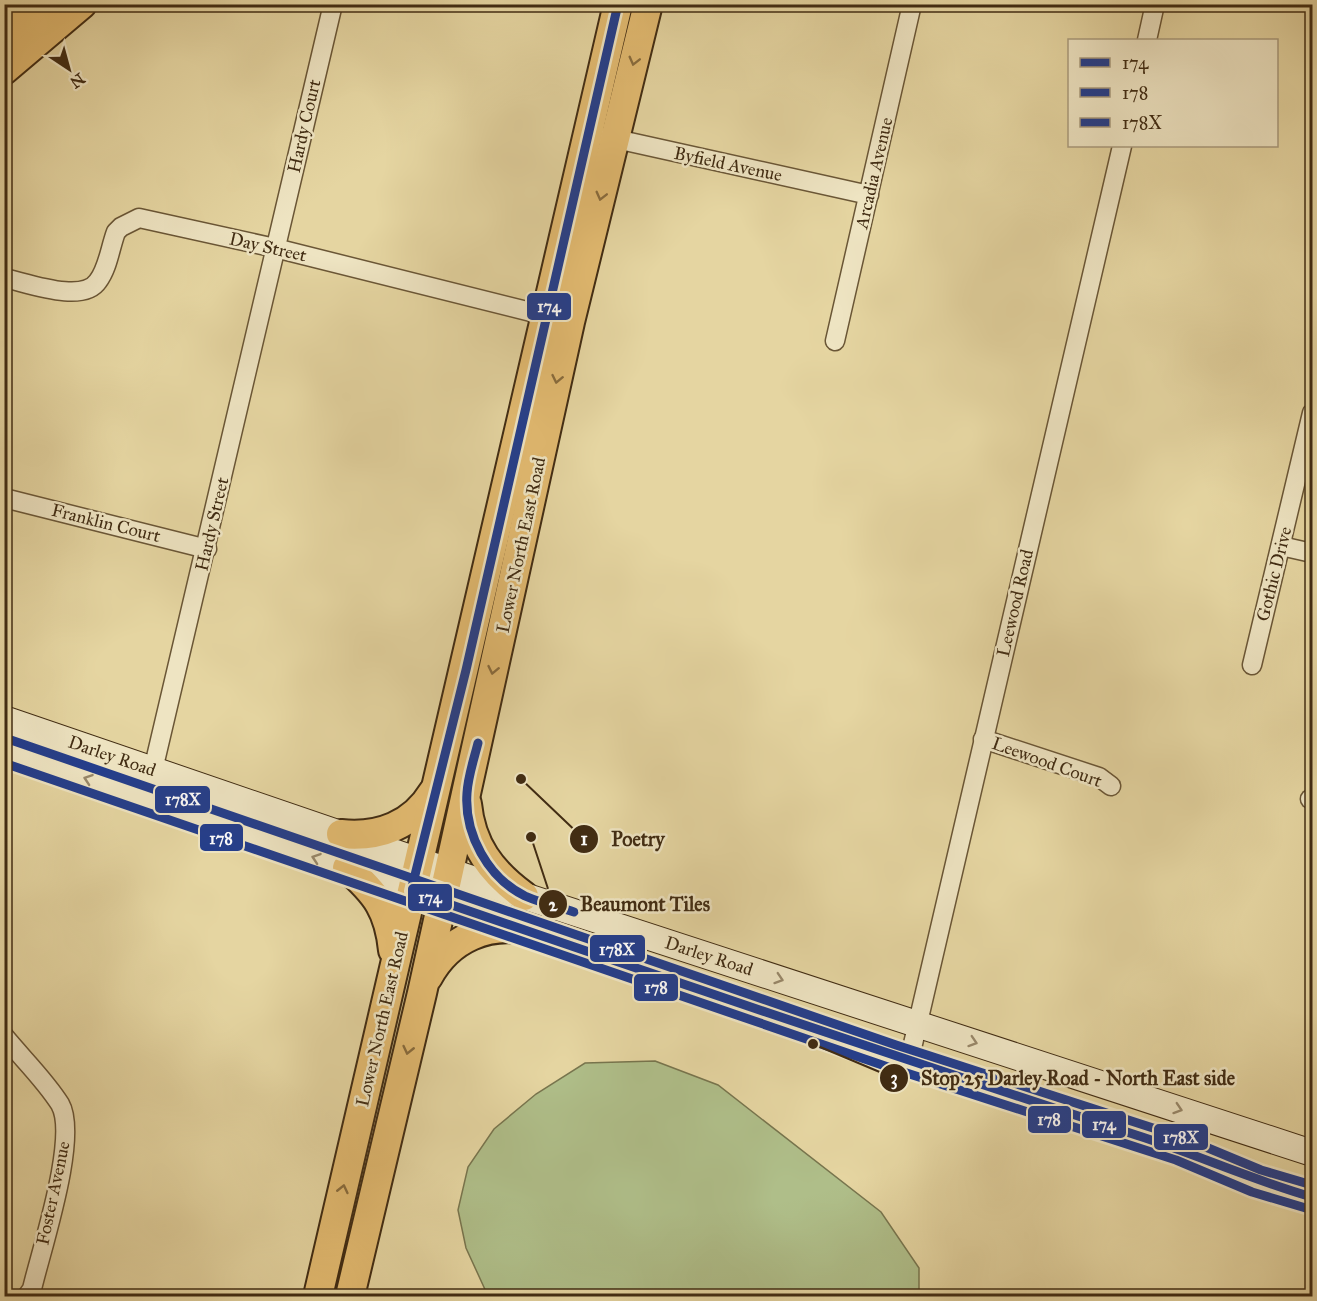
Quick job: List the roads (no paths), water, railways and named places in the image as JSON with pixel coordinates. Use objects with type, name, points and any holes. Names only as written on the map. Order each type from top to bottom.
[{"type":"main road","points":[[4,36],[42,4]]},
{"type":"main road","points":[[4,70],[82,4]]},
{"type":"main road","name":"Lower North East Road","points":[[350,1296],[467,793],[557,319],[586,133],[618,4]]},
{"type":"main road","name":"Lower North East Road","points":[[318,1296],[411,891],[518,443],[615,139],[648,4]]},
{"type":"main road","name":"Darley Road","points":[[10,721],[448,871],[1312,1153]]},
{"type":"main road","name":"Darley Road","points":[[5,752],[909,1061],[1180,1149],[1257,1181],[1312,1197]]},
{"type":"main road","points":[[341,834],[375,834],[399,825],[423,806],[437,786]]},
{"type":"main road","points":[[467,793],[470,824],[481,853],[502,879],[524,896]]},
{"type":"main road","points":[[347,868],[369,888],[388,919],[394,964]]},
{"type":"main road","points":[[422,993],[432,969],[442,957],[464,939],[498,928],[531,931]]},
{"type":"street","name":"Hardy Court","points":[[275,248],[333,4]]},
{"type":"street","name":"Arcadia Avenue","points":[[835,341],[912,4]]},
{"type":"street","points":[[1147,39],[1155,4]]},
{"type":"street","name":"Byfield Avenue","points":[[586,133],[869,195]]},
{"type":"street","name":"Leewood Road","points":[[909,1061],[1122,147]]},
{"type":"street","name":"Day Street","points":[[4,278],[73,293],[86,292],[99,281],[116,232],[139,218],[275,248],[557,319]]},
{"type":"street","name":"Hardy Street","points":[[144,798],[153,770],[207,549],[275,248]]},
{"type":"street","name":"Gothic Drive","points":[[1252,665],[1312,413]]},
{"type":"street","name":"Franklin Court","points":[[4,498],[207,549]]},
{"type":"street","points":[[1281,546],[1312,553]]},
{"type":"street","points":[[5,752],[10,721]]},
{"type":"street","name":"Leewood Court","points":[[983,739],[1100,777],[1111,786]]},
{"type":"street","name":"Foster Avenue","points":[[4,1036],[60,1104],[66,1119],[64,1153],[32,1289],[27,1296]]},
{"type":"place","name":"Poetry","points":[[521,779]]},
{"type":"place","name":"Beaumont Tiles","points":[[531,837]]},
{"type":"place","name":"Stop 25 Darley Road - North East side","points":[[813,1044]]}]
